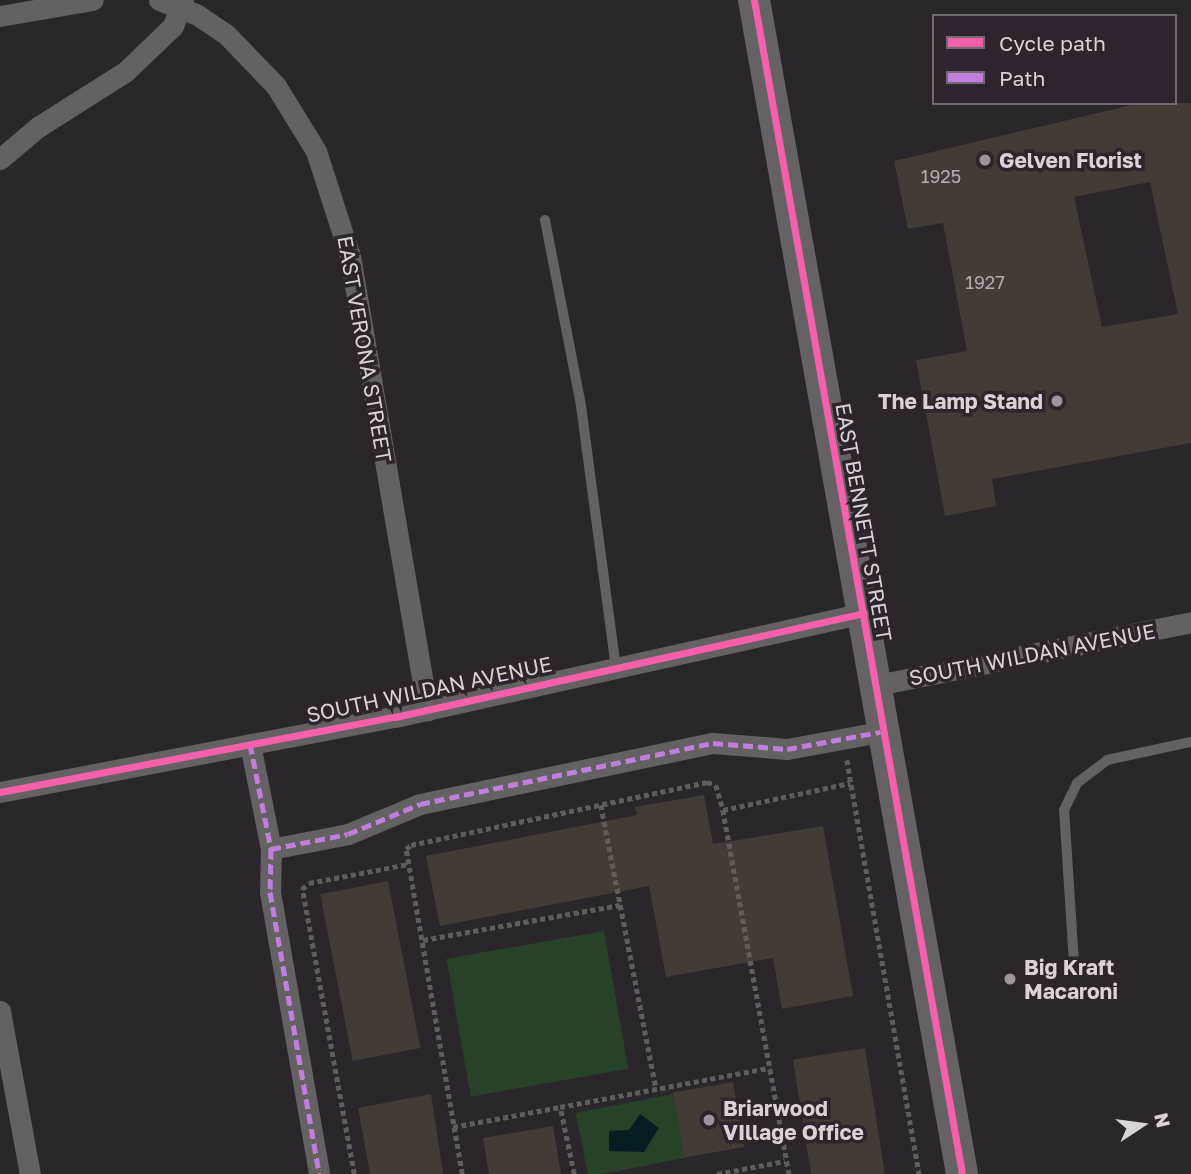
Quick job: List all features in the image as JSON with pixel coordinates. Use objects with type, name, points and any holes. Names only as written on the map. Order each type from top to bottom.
[{"type":"street","points":[[0,16],[93,0]]},
{"type":"street","name":"EAST BENNETT STREET","points":[[754,0],[864,613],[880,732],[962,1174]]},
{"type":"street","points":[[0,159],[38,127],[125,72],[173,26],[174,2]]},
{"type":"street","name":"EAST VERONA STREET","points":[[174,2],[226,34],[276,86],[316,151],[350,256],[428,709]]},
{"type":"street","name":"SOUTH WILDAN AVENUE","points":[[0,792],[428,709],[864,613]]},
{"type":"street","name":"SOUTH WILDAN AVENUE","points":[[872,686],[1191,622]]},
{"type":"street","points":[[271,849],[348,834],[420,804],[713,743],[787,749],[880,732]]},
{"type":"street","points":[[250,744],[271,849],[270,892],[319,1174]]},
{"type":"street","points":[[0,1011],[30,1174]]},
{"type":"lane","points":[[545,220],[582,406],[616,667]]},
{"type":"lane","points":[[1074,963],[1064,810],[1077,783],[1108,761],[1191,742]]},
{"type":"path","points":[[462,1174],[424,940],[406,849],[411,845],[707,782],[716,785],[723,810],[789,1174]]},
{"type":"path","points":[[723,810],[850,783],[919,1174]]},
{"type":"path","points":[[601,805],[656,1088]]},
{"type":"path","points":[[355,1174],[302,889],[309,883],[409,864]]},
{"type":"path","points":[[424,940],[621,905]]},
{"type":"path","points":[[453,1127],[769,1068]]},
{"type":"path","points":[[560,1107],[574,1174]]},
{"type":"path","points":[[717,1174],[785,1161]]},
{"type":"green space","points":[[604,931],[628,1069],[471,1097],[446,959]]},
{"type":"green space","points":[[673,1094],[685,1158],[602,1174],[588,1174],[576,1113]]},
{"type":"water","points":[[640,1114],[659,1128],[644,1152],[609,1151],[609,1131],[629,1130]]},
{"type":"building","points":[[1191,103],[1191,443],[992,479],[996,506],[945,516],[916,360],[967,351],[943,223],[908,229],[894,161],[1132,105]],"holes":[[[1150,182],[1178,314],[1102,327],[1074,197]]]},
{"type":"building","points":[[704,795],[713,844],[823,826],[853,996],[782,1009],[773,958],[666,977],[649,886],[440,926],[426,856],[637,815],[635,807]]},
{"type":"building","points":[[388,881],[420,1048],[353,1061],[320,894]]},
{"type":"building","points":[[865,1048],[885,1174],[811,1174],[793,1059]]},
{"type":"building","name":"Briarwood VIllage Office","points":[[733,1082],[744,1147],[684,1158],[673,1093]]},
{"type":"building","points":[[431,1094],[443,1174],[370,1174],[358,1108]]},
{"type":"building","points":[[553,1126],[561,1174],[489,1174],[483,1138]]},
{"type":"marked path","points":[[250,744],[271,849],[348,834],[420,804],[713,743],[787,749],[880,732]]},
{"type":"marked path","points":[[271,849],[270,892],[319,1174]]},
{"type":"cycle path","points":[[754,0],[962,1174]]},
{"type":"cycle path","points":[[0,792],[395,717],[864,613]]},
{"type":"place","name":"Gelven Florist","points":[[985,160]]},
{"type":"place","name":"The Lamp Stand","points":[[1057,401]]},
{"type":"place","name":"Big Kraft Macaroni","points":[[1010,979]]},
{"type":"place","name":"Briarwood VIllage Office","points":[[709,1120]]}]
